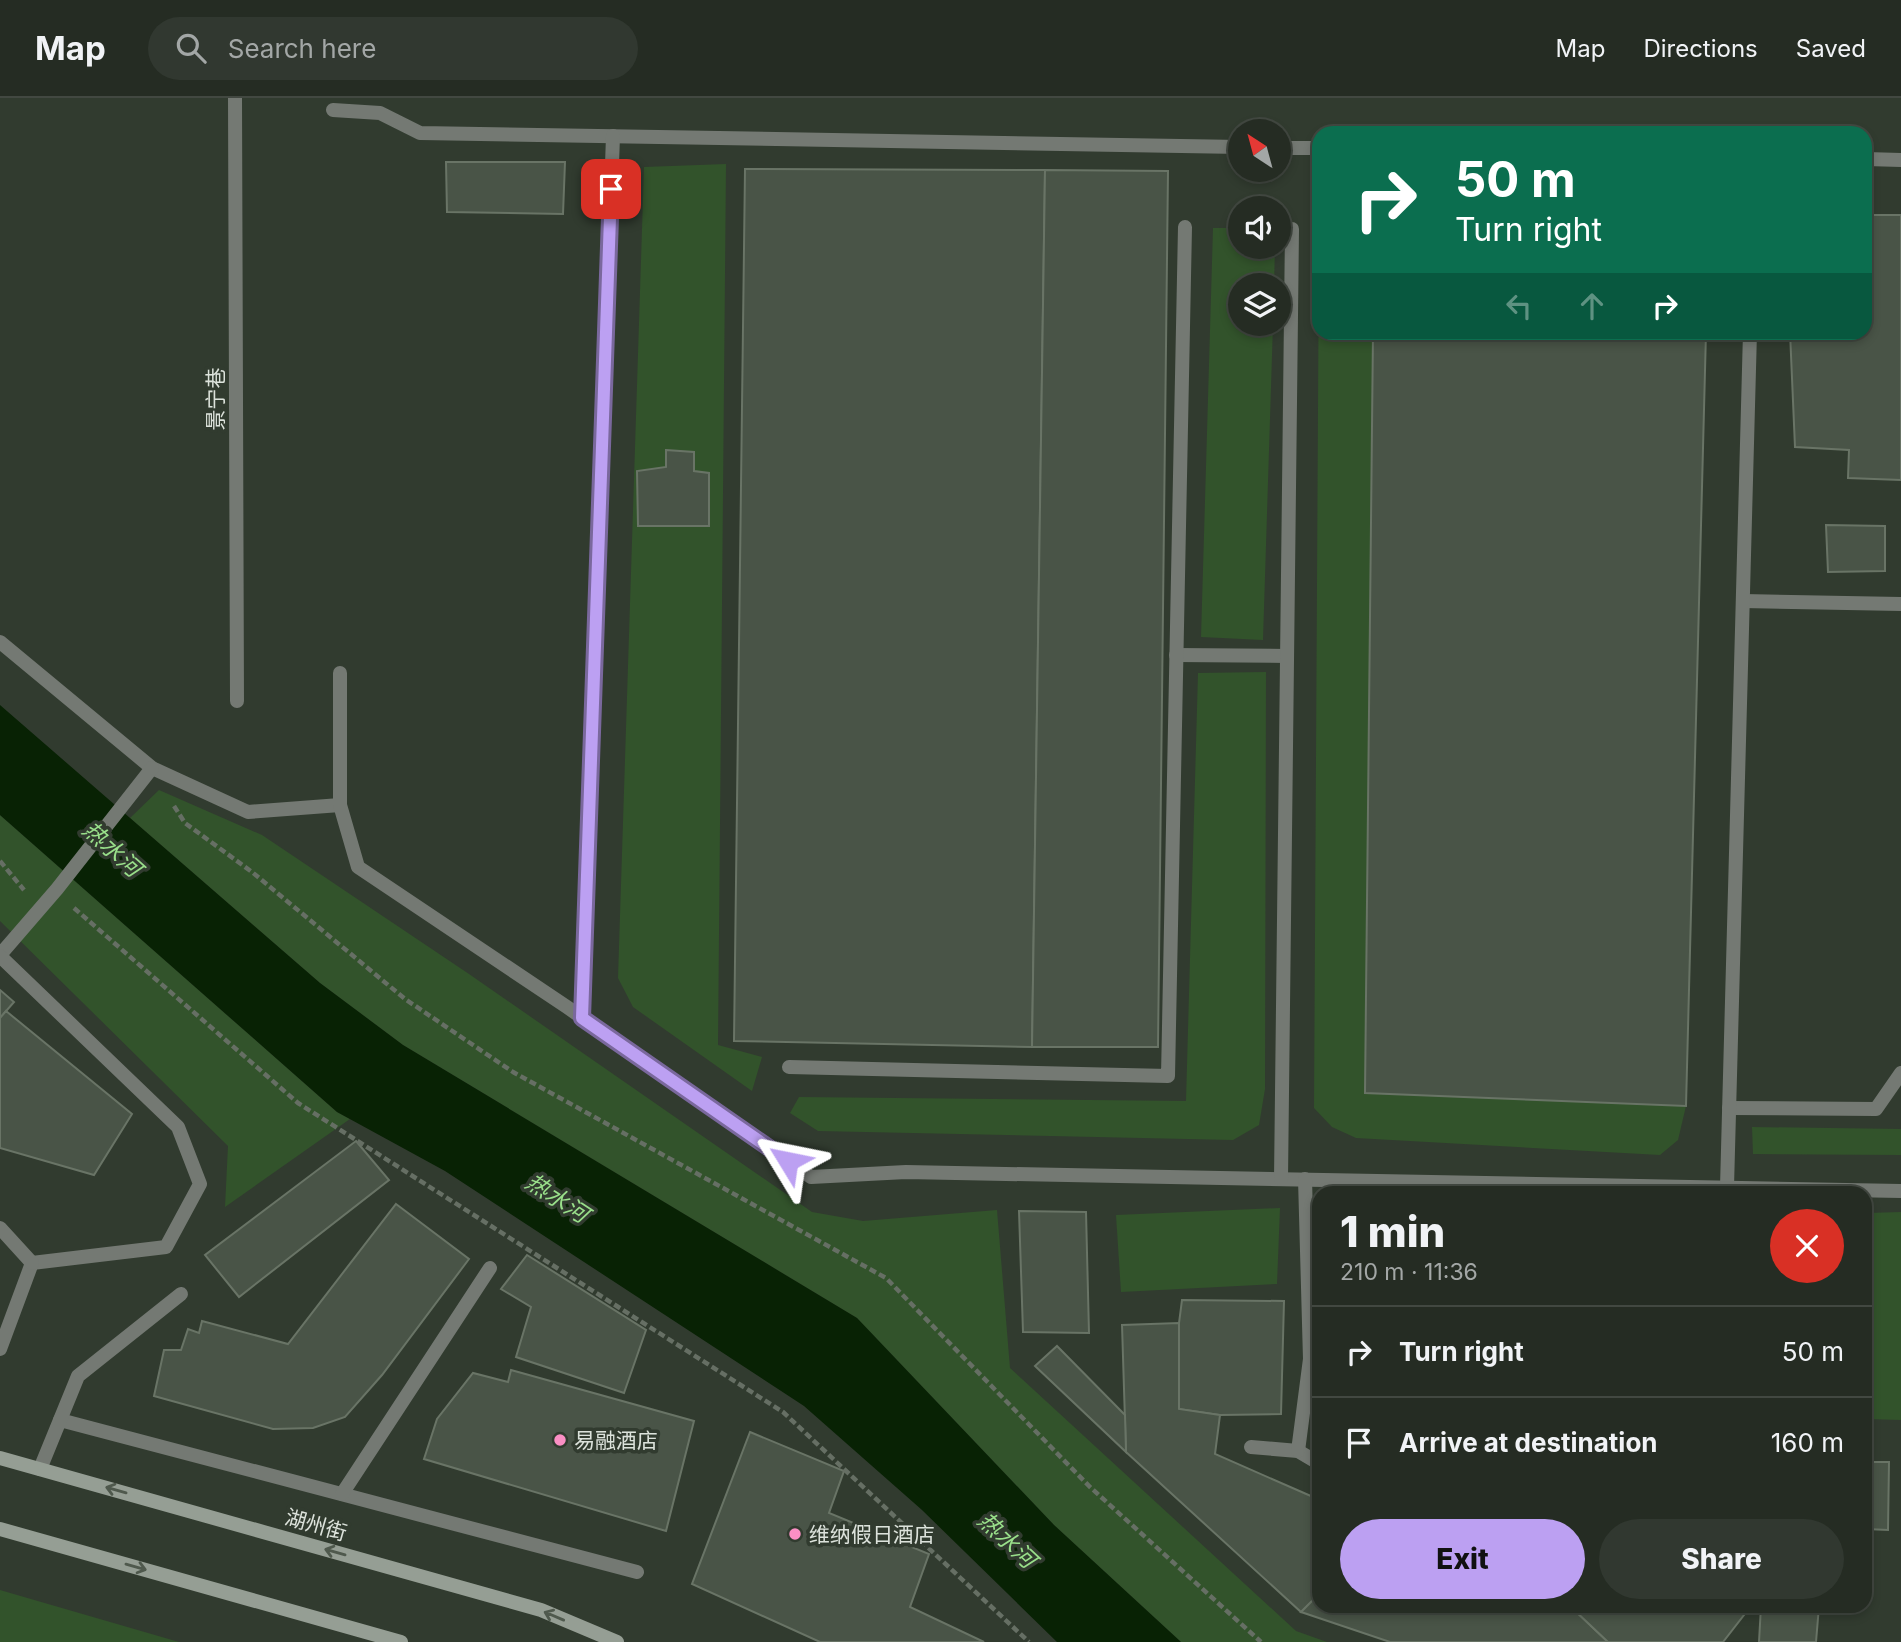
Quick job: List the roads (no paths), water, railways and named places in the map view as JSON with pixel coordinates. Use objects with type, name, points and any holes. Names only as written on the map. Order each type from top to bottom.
[{"type":"main road","name":"湖州街","points":[[0,1458],[541,1610],[617,1642]]},
{"type":"main road","points":[[0,1529],[401,1642]]},
{"type":"street","name":"景宁巷","points":[[235,98],[237,701]]},
{"type":"street","points":[[333,110],[380,113],[420,133],[1228,147]]},
{"type":"street","points":[[582,1018],[613,136]]},
{"type":"street","points":[[1292,148],[1312,148]]},
{"type":"street","points":[[1872,159],[1901,160]]},
{"type":"street","points":[[789,1067],[1168,1076],[1185,227]]},
{"type":"street","points":[[1281,1179],[1293,229]]},
{"type":"street","points":[[1727,1186],[1750,340]]},
{"type":"street","points":[[1743,601],[1901,604]]},
{"type":"street","points":[[0,642],[152,768],[248,812],[340,805]]},
{"type":"street","points":[[1177,655],[1287,656]]},
{"type":"street","points":[[340,673],[340,805],[358,867],[811,1177],[906,1172],[1305,1179],[1464,1186]]},
{"type":"street","points":[[32,1263],[166,1247],[200,1184],[178,1127],[0,956],[57,890],[152,768]]},
{"type":"street","points":[[1728,1108],[1876,1109],[1901,1073]]},
{"type":"street","points":[[1298,1451],[1310,1359],[1305,1179]]},
{"type":"street","points":[[1872,1190],[1901,1191]]},
{"type":"street","points":[[0,1228],[32,1263]]},
{"type":"street","points":[[0,1349],[32,1263]]},
{"type":"street","points":[[342,1494],[490,1268]]},
{"type":"street","points":[[40,1469],[78,1377],[181,1294]]},
{"type":"street","points":[[60,1420],[637,1572]]},
{"type":"street","points":[[1251,1447],[1298,1451],[1312,1459]]},
{"type":"water","name":"热水河","points":[[0,705],[320,983],[403,1045],[857,1318],[1054,1525],[1181,1642],[1057,1642],[922,1510],[804,1406],[445,1171],[337,1112],[0,815]]},
{"type":"place","name":"易融酒店","points":[[560,1440]]},
{"type":"place","name":"维纳假日酒店","points":[[795,1534]]}]
